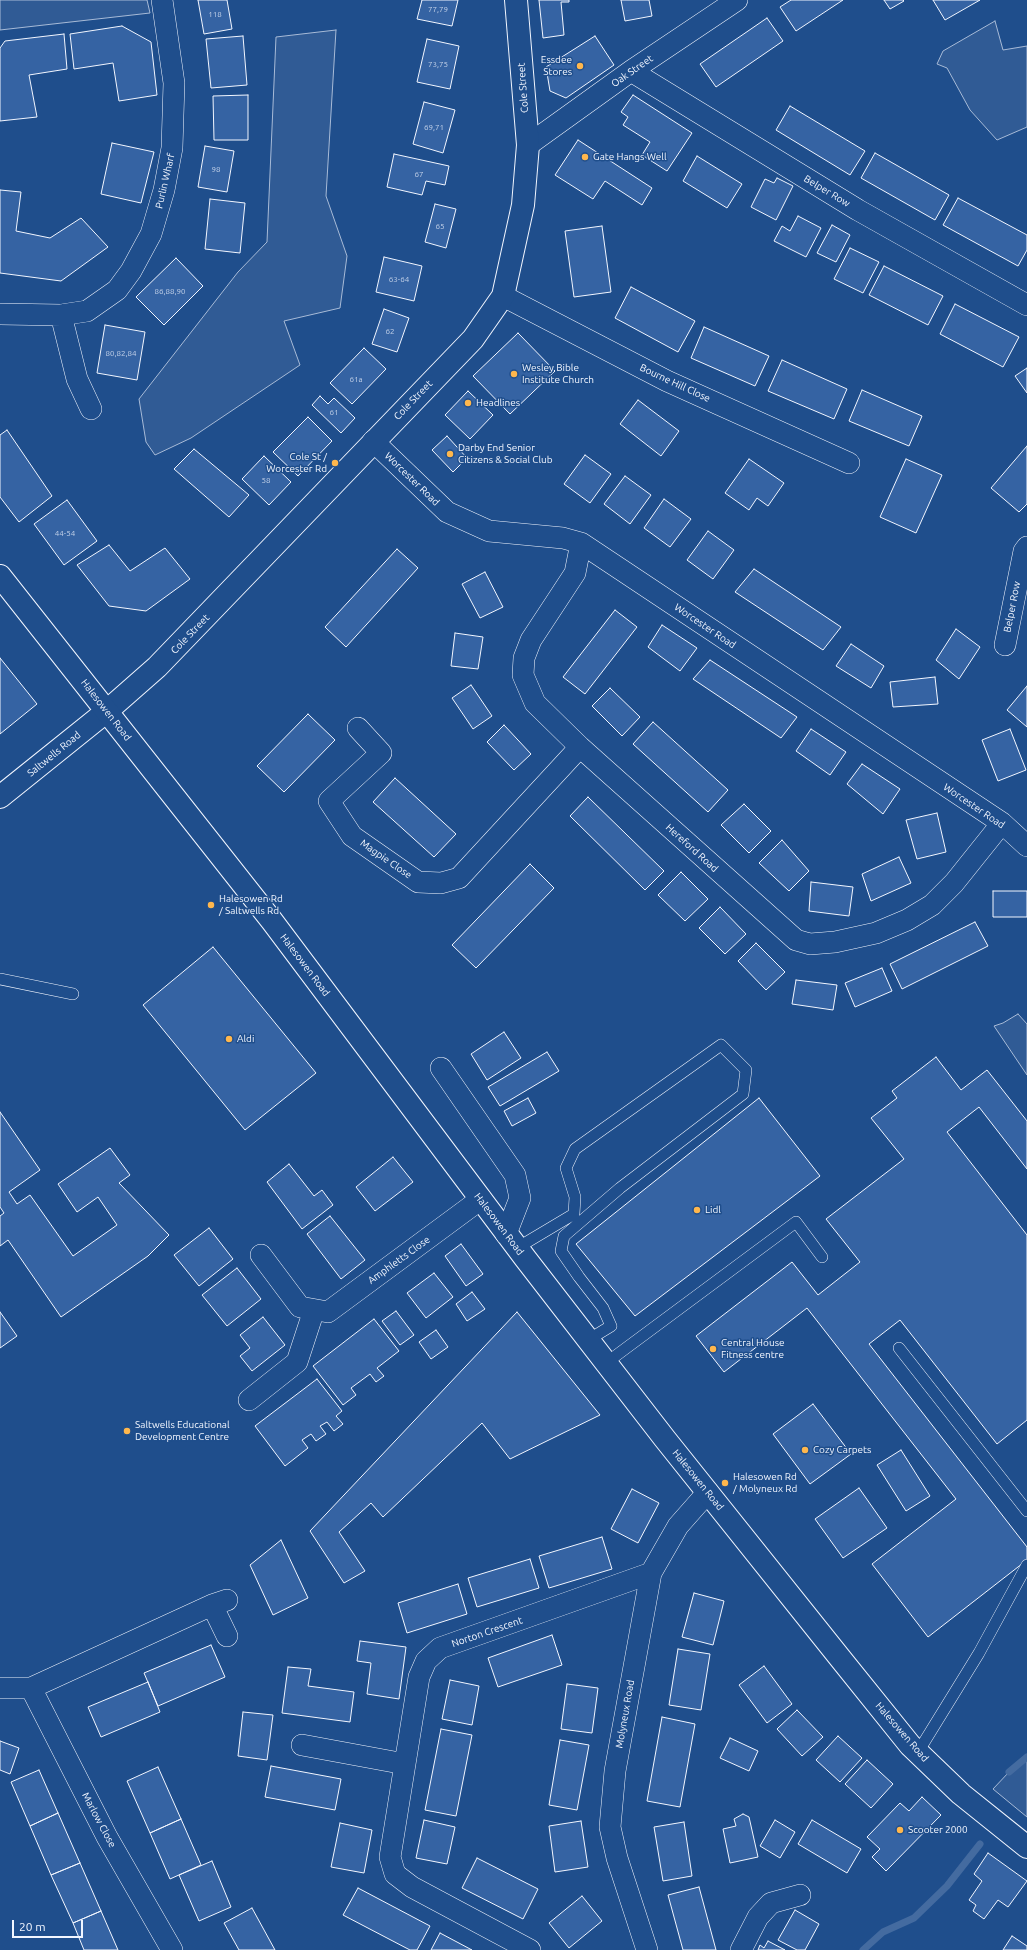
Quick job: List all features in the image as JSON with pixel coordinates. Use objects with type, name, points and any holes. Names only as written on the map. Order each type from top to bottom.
[{"type":"main road","name":"Cole Street","points":[[107,711],[157,668],[373,441],[473,339],[503,296],[523,205],[528,145],[516,0]]},
{"type":"main road","name":"Halesowen Road","points":[[0,576],[272,921],[511,1241],[588,1340],[708,1492],[918,1752],[962,1794],[1027,1847]]},
{"type":"main road","name":"Saltwells Road","points":[[0,797],[107,711]]},
{"type":"street","name":"Purlin Wharf","points":[[0,314],[61,315],[87,311],[117,290],[131,271],[151,234],[164,190],[172,148],[174,83],[162,0]]},
{"type":"street","name":"Oak Street","points":[[528,145],[632,71],[737,0]]},
{"type":"street","name":"Belper Row","points":[[632,71],[858,210],[1027,304]]},
{"type":"street","name":"Bourne Hill Close","points":[[503,296],[667,381],[849,463]]},
{"type":"street","points":[[61,315],[77,379],[91,409]]},
{"type":"street","name":"Worcester Road","points":[[373,441],[447,512],[489,531],[563,538],[581,543],[1002,823],[1027,846]]},
{"type":"street","name":"Hereford Road","points":[[581,543],[575,573],[531,640],[524,658],[523,675],[535,703],[580,747],[796,940],[810,944],[835,942],[876,933],[907,920],[932,905],[954,883],[1002,823]]},
{"type":"street","name":"Belper Row","points":[[1005,645],[1024,551],[1027,547]]},
{"type":"street","name":"Magpie Close","points":[[358,728],[381,753],[329,801],[352,836],[418,882],[442,883],[459,878],[580,747]]},
{"type":"street","points":[[441,1068],[515,1174],[520,1198],[511,1241]]},
{"type":"street","name":"Amphletts Close","points":[[261,1255],[300,1307],[328,1312],[481,1199]]},
{"type":"street","points":[[249,1400],[297,1362],[314,1310]]},
{"type":"street","name":"Molyneux Road","points":[[647,1950],[617,1858],[610,1827],[615,1771],[651,1573],[678,1526],[708,1492]]},
{"type":"street","name":"Norton Crescent","points":[[530,1950],[412,1887],[395,1874],[390,1856],[419,1677],[426,1661],[440,1648],[651,1573]]},
{"type":"street","points":[[0,1688],[31,1688],[219,1603],[227,1636]]},
{"type":"street","name":"Marlow Close","points":[[31,1688],[107,1837],[172,1950]]},
{"type":"street","points":[[302,1745],[405,1764]]},
{"type":"street","points":[[741,1950],[758,1917],[772,1903],[800,1895]]},
{"type":"lane","points":[[0,979],[73,994]]},
{"type":"lane","points":[[511,1241],[574,1214],[575,1197],[566,1168],[575,1149],[721,1044],[746,1070],[743,1094],[620,1188],[564,1236],[561,1251],[603,1308],[611,1326],[588,1340]]},
{"type":"lane","points":[[606,1363],[796,1222],[822,1257]]},
{"type":"lane","points":[[899,1348],[1027,1511]]},
{"type":"lane","points":[[918,1752],[979,1653],[1027,1565]]},
{"type":"shaded area","points":[[0,0],[147,0],[150,13],[0,30]]},
{"type":"shaded area","points":[[995,21],[1003,50],[1027,46],[1027,127],[997,140],[970,110],[947,68],[937,64],[943,51]]},
{"type":"shaded area","points":[[336,30],[326,196],[347,256],[340,308],[284,321],[300,365],[191,438],[155,455],[146,442],[139,399],[238,272],[267,242],[276,37]]},
{"type":"shaded area","points":[[1018,1014],[1027,1024],[1027,1075],[994,1026],[1003,1023]]},
{"type":"shaded area","points":[[1027,1757],[1027,1817],[993,1789],[1009,1772]]},
{"type":"building","points":[[198,0],[227,0],[232,29],[204,34]]},
{"type":"building","points":[[422,0],[458,0],[452,26],[417,19]]},
{"type":"building","points":[[539,0],[569,0],[569,2],[561,2],[564,35],[543,38]]},
{"type":"building","points":[[621,0],[649,0],[652,16],[625,21]]},
{"type":"building","points":[[791,0],[843,0],[796,31],[780,7]]},
{"type":"building","points":[[884,0],[903,0],[904,1],[890,9]]},
{"type":"building","points":[[933,0],[980,0],[945,20]]},
{"type":"building","points":[[767,18],[783,41],[716,87],[700,64]]},
{"type":"building","points":[[122,26],[151,42],[157,95],[119,101],[113,63],[74,69],[70,34]]},
{"type":"building","points":[[64,34],[67,69],[29,75],[37,117],[0,121],[0,48],[5,41]]},
{"type":"building","points":[[243,36],[247,85],[211,88],[206,39]]},
{"type":"building","name":"Essdee Stores","points":[[595,36],[614,65],[566,98],[550,91],[546,67]]},
{"type":"building","points":[[427,39],[459,46],[450,89],[417,82]]},
{"type":"building","points":[[248,95],[248,140],[214,140],[213,96]]},
{"type":"building","points":[[633,95],[692,133],[667,171],[642,155],[650,142],[623,125],[628,117],[621,112]]},
{"type":"building","points":[[424,102],[455,110],[443,153],[413,144]]},
{"type":"building","points":[[790,106],[865,151],[850,175],[776,130]]},
{"type":"building","name":"Gate Hangs Well","points":[[578,140],[652,188],[642,205],[605,181],[593,199],[555,175]]},
{"type":"building","points":[[112,143],[154,152],[141,203],[101,194]]},
{"type":"building","points":[[205,146],[234,151],[227,192],[198,187]]},
{"type":"building","points":[[875,153],[949,195],[935,220],[861,178]]},
{"type":"building","points":[[394,154],[449,166],[445,185],[426,181],[422,195],[387,187]]},
{"type":"building","points":[[697,156],[742,184],[727,208],[683,181]]},
{"type":"building","points":[[777,178],[793,186],[776,220],[751,207],[765,179],[774,183]]},
{"type":"building","points":[[0,190],[21,192],[16,231],[50,238],[81,218],[108,247],[61,281],[0,273]]},
{"type":"building","points":[[958,198],[1027,235],[1027,250],[1018,266],[943,225]]},
{"type":"building","points":[[210,199],[245,203],[240,253],[205,249]]},
{"type":"building","points":[[435,204],[456,209],[446,248],[425,242]]},
{"type":"building","points":[[798,216],[821,228],[806,257],[774,241],[782,226],[790,231]]},
{"type":"building","points":[[832,225],[850,235],[836,262],[817,253]]},
{"type":"building","points":[[602,226],[611,292],[574,297],[565,231]]},
{"type":"building","points":[[850,248],[879,262],[863,293],[834,279]]},
{"type":"building","points":[[384,257],[422,266],[414,301],[376,292]]},
{"type":"building","points":[[176,258],[203,286],[164,325],[136,297]]},
{"type":"building","points":[[884,266],[943,296],[928,325],[869,295]]},
{"type":"building","points":[[631,287],[695,321],[678,352],[615,318]]},
{"type":"building","points":[[955,304],[1019,337],[1003,367],[940,334]]},
{"type":"building","points":[[384,309],[409,318],[397,352],[372,344]]},
{"type":"building","points":[[105,325],[145,332],[137,380],[97,373]]},
{"type":"building","points":[[704,327],[769,356],[755,386],[691,358]]},
{"type":"building","name":"Wesley Bible Institute Church","points":[[518,333],[555,371],[510,414],[473,376]]},
{"type":"building","points":[[364,348],[386,369],[352,404],[330,383]]},
{"type":"building","points":[[782,360],[847,389],[834,419],[768,391]]},
{"type":"building","points":[[1027,368],[1027,393],[1015,376]]},
{"type":"building","points":[[862,390],[922,416],[909,446],[849,421]]},
{"type":"building","name":"Headlines","points":[[468,391],[493,415],[470,439],[445,415]]},
{"type":"building","points":[[320,396],[328,404],[334,398],[355,418],[341,433],[312,405]]},
{"type":"building","points":[[638,400],[679,431],[661,456],[620,424]]},
{"type":"building","points":[[308,417],[332,441],[298,476],[273,452]]},
{"type":"building","points":[[7,430],[52,496],[19,522],[0,497],[0,435]]},
{"type":"building","name":"Darby End Senior Citizens & Social Club","points":[[447,436],[467,458],[453,472],[432,450]]},
{"type":"building","points":[[1027,446],[1027,504],[1019,512],[991,488]]},
{"type":"building","points":[[194,449],[249,495],[229,517],[174,469]]},
{"type":"building","points":[[585,455],[611,474],[590,503],[564,484]]},
{"type":"building","points":[[264,456],[291,482],[269,505],[242,479]]},
{"type":"building","points":[[749,459],[784,483],[768,506],[757,498],[749,510],[725,493]]},
{"type":"building","points":[[906,459],[942,475],[916,533],[880,517]]},
{"type":"building","points":[[625,476],[651,495],[630,524],[604,504]]},
{"type":"building","points":[[664,499],[691,519],[670,547],[644,528]]},
{"type":"building","points":[[67,500],[97,541],[64,565],[34,524]]},
{"type":"building","points":[[708,531],[734,550],[713,579],[687,560]]},
{"type":"building","points":[[109,545],[130,571],[165,548],[190,579],[146,611],[109,606],[77,565]]},
{"type":"building","points":[[397,549],[418,568],[346,647],[325,627]]},
{"type":"building","points":[[754,569],[841,627],[823,650],[735,592]]},
{"type":"building","points":[[485,572],[503,607],[480,618],[462,584]]},
{"type":"building","points":[[615,610],[637,627],[585,694],[563,677]]},
{"type":"building","points":[[662,625],[697,648],[680,671],[648,647]]},
{"type":"building","points":[[956,629],[980,647],[959,679],[936,660]]},
{"type":"building","points":[[455,633],[483,637],[478,669],[451,666]]},
{"type":"building","points":[[851,644],[884,666],[871,688],[836,666]]},
{"type":"building","points":[[0,658],[37,704],[0,734]]},
{"type":"building","points":[[710,660],[797,717],[781,738],[693,679]]},
{"type":"building","points":[[935,677],[938,704],[893,707],[890,682]]},
{"type":"building","points":[[471,685],[492,716],[473,729],[452,698]]},
{"type":"building","points":[[1027,686],[1027,727],[1007,710]]},
{"type":"building","points":[[610,688],[640,717],[622,736],[592,706]]},
{"type":"building","points":[[308,714],[335,740],[284,792],[257,766]]},
{"type":"building","points":[[653,722],[728,790],[708,812],[633,744]]},
{"type":"building","points":[[504,725],[531,754],[514,770],[487,742]]},
{"type":"building","points":[[811,729],[846,752],[830,775],[796,751]]},
{"type":"building","points":[[1010,729],[1026,770],[998,781],[982,740]]},
{"type":"building","points":[[862,764],[900,789],[883,814],[847,784]]},
{"type":"building","points":[[395,778],[456,834],[434,857],[373,802]]},
{"type":"building","points":[[588,797],[664,871],[645,890],[570,816]]},
{"type":"building","points":[[744,804],[771,831],[749,853],[721,825]]},
{"type":"building","points":[[937,813],[946,852],[917,859],[906,820]]},
{"type":"building","points":[[782,840],[809,871],[789,891],[759,863]]},
{"type":"building","points":[[899,857],[911,883],[871,901],[862,874]]},
{"type":"building","points":[[530,864],[554,888],[476,968],[452,945]]},
{"type":"building","points":[[681,872],[708,899],[685,921],[658,895]]},
{"type":"building","points":[[811,882],[853,887],[849,916],[809,911]]},
{"type":"building","points":[[993,891],[1027,891],[1027,917],[993,917]]},
{"type":"building","points":[[720,907],[746,934],[725,954],[699,928]]},
{"type":"building","points":[[975,922],[988,946],[902,989],[890,964]]},
{"type":"building","points":[[756,943],[785,972],[766,990],[738,961]]},
{"type":"building","name":"Aldi","points":[[213,947],[316,1073],[245,1130],[143,1005]]},
{"type":"building","points":[[882,968],[892,991],[855,1007],[845,983]]},
{"type":"building","points":[[796,980],[837,985],[833,1010],[792,1004]]},
{"type":"building","points":[[504,1032],[521,1058],[487,1080],[471,1054]]},
{"type":"building","points":[[547,1052],[559,1071],[500,1106],[488,1087]]},
{"type":"building","points":[[936,1057],[961,1090],[987,1070],[1027,1121],[1027,1169],[979,1107],[947,1132],[1027,1235],[1027,1420],[997,1444],[900,1320],[869,1344],[1027,1547],[1027,1560],[928,1637],[872,1564],[956,1499],[807,1308],[724,1372],[696,1336],[792,1262],[818,1295],[860,1262],[826,1219],[904,1159],[871,1118],[897,1098],[892,1091]]},
{"type":"building","points":[[528,1098],[536,1113],[512,1126],[504,1111]]},
{"type":"building","name":"Lidl","points":[[759,1098],[820,1176],[635,1316],[576,1244]]},
{"type":"building","points":[[0,1112],[40,1170],[9,1192],[17,1204],[30,1195],[73,1256],[117,1225],[98,1197],[77,1212],[58,1184],[110,1148],[130,1175],[119,1183],[169,1235],[148,1256],[61,1317],[8,1240],[0,1246],[0,1216],[4,1213],[0,1207]]},
{"type":"building","points":[[393,1157],[413,1182],[375,1211],[356,1187]]},
{"type":"building","points":[[289,1164],[314,1196],[322,1190],[333,1205],[302,1229],[267,1182]]},
{"type":"building","points":[[330,1216],[365,1260],[341,1279],[307,1234]]},
{"type":"building","points":[[209,1228],[233,1259],[199,1286],[174,1255]]},
{"type":"building","points":[[461,1244],[483,1274],[466,1286],[445,1256]]},
{"type":"building","points":[[237,1268],[261,1299],[227,1326],[202,1295]]},
{"type":"building","points":[[434,1273],[453,1297],[426,1318],[407,1293]]},
{"type":"building","points":[[472,1292],[485,1309],[467,1321],[456,1304]]},
{"type":"building","points":[[396,1311],[414,1335],[400,1345],[382,1321]]},
{"type":"building","points":[[0,1312],[17,1336],[0,1348]]},
{"type":"building","points":[[517,1312],[600,1415],[510,1459],[482,1423],[383,1517],[371,1503],[339,1532],[365,1571],[344,1583],[310,1531]]},
{"type":"building","points":[[263,1317],[285,1345],[252,1371],[240,1356],[250,1348],[240,1335]]},
{"type":"building","points":[[374,1319],[399,1351],[377,1368],[384,1376],[376,1382],[370,1374],[351,1388],[356,1395],[343,1405],[313,1366]]},
{"type":"building","points":[[436,1330],[448,1347],[431,1359],[419,1342]]},
{"type":"building","points":[[317,1379],[342,1411],[336,1416],[343,1424],[334,1431],[327,1422],[320,1426],[326,1434],[316,1441],[311,1434],[302,1440],[308,1448],[285,1466],[255,1426]]},
{"type":"building","points":[[813,1404],[851,1454],[810,1484],[773,1434]]},
{"type":"building","points":[[901,1450],[930,1496],[906,1511],[877,1465]]},
{"type":"building","points":[[859,1488],[887,1528],[843,1558],[815,1519]]},
{"type":"building","points":[[632,1489],[659,1503],[638,1543],[611,1529]]},
{"type":"building","points":[[602,1537],[612,1569],[549,1588],[539,1556]]},
{"type":"building","points":[[281,1540],[308,1598],[273,1615],[250,1565]]},
{"type":"building","points":[[530,1559],[539,1588],[477,1607],[468,1578]]},
{"type":"building","points":[[458,1584],[467,1614],[407,1633],[398,1603]]},
{"type":"building","points":[[694,1593],[724,1601],[713,1645],[682,1637]]},
{"type":"building","points":[[552,1635],[562,1665],[498,1687],[488,1658]]},
{"type":"building","points":[[360,1641],[406,1647],[399,1699],[367,1694],[371,1663],[357,1661]]},
{"type":"building","points":[[211,1645],[225,1677],[158,1706],[144,1673]]},
{"type":"building","points":[[678,1649],[710,1654],[701,1710],[669,1705]]},
{"type":"building","points":[[764,1666],[792,1704],[767,1723],[739,1685]]},
{"type":"building","points":[[288,1667],[311,1669],[308,1686],[354,1692],[350,1722],[282,1713]]},
{"type":"building","points":[[450,1680],[479,1686],[472,1725],[442,1719]]},
{"type":"building","points":[[148,1682],[160,1712],[101,1737],[88,1707]]},
{"type":"building","points":[[567,1684],[598,1688],[592,1733],[561,1729]]},
{"type":"building","points":[[797,1710],[823,1737],[802,1756],[777,1729]]},
{"type":"building","points":[[243,1712],[273,1715],[267,1760],[238,1756]]},
{"type":"building","points":[[662,1717],[695,1724],[680,1807],[647,1801]]},
{"type":"building","points":[[441,1729],[472,1735],[456,1816],[425,1810]]},
{"type":"building","points":[[838,1736],[862,1758],[840,1782],[816,1760]]},
{"type":"building","points":[[730,1738],[758,1751],[749,1771],[720,1758]]},
{"type":"building","points":[[560,1740],[589,1745],[577,1810],[549,1805]]},
{"type":"building","points":[[0,1741],[19,1748],[10,1774],[0,1770]]},
{"type":"building","points":[[867,1760],[893,1784],[871,1808],[845,1784]]},
{"type":"building","points":[[271,1766],[341,1779],[335,1810],[265,1797]]},
{"type":"building","points":[[158,1767],[181,1819],[150,1833],[127,1781]]},
{"type":"building","points":[[39,1770],[58,1813],[30,1826],[11,1782]]},
{"type":"building","name":"Scooter 2000","points":[[922,1797],[941,1815],[886,1871],[872,1857],[880,1849],[867,1837],[900,1803],[909,1811]]},
{"type":"building","points":[[58,1813],[80,1863],[51,1875],[30,1826]]},
{"type":"building","points":[[743,1814],[749,1817],[758,1857],[730,1863],[723,1829],[736,1826],[734,1819]]},
{"type":"building","points":[[181,1819],[201,1865],[170,1879],[150,1833]]},
{"type":"building","points":[[424,1820],[455,1827],[447,1864],[416,1858]]},
{"type":"building","points":[[775,1820],[795,1832],[780,1858],[760,1846]]},
{"type":"building","points":[[812,1820],[861,1849],[847,1873],[798,1844]]},
{"type":"building","points":[[581,1821],[588,1867],[555,1872],[549,1826]]},
{"type":"building","points":[[684,1822],[692,1876],[663,1881],[654,1827]]},
{"type":"building","points":[[340,1823],[372,1830],[364,1873],[331,1867]]},
{"type":"building","points":[[988,1853],[1027,1881],[1008,1907],[998,1900],[984,1919],[973,1911],[976,1905],[969,1900],[982,1881],[974,1874]]},
{"type":"building","points":[[477,1858],[538,1889],[523,1919],[462,1888]]},
{"type":"building","points":[[212,1861],[231,1907],[199,1921],[179,1875]]},
{"type":"building","points":[[80,1863],[101,1911],[73,1923],[51,1875]]},
{"type":"building","points":[[699,1887],[716,1950],[683,1950],[668,1895]]},
{"type":"building","points":[[358,1888],[430,1926],[417,1950],[410,1950],[343,1915]]},
{"type":"building","points":[[582,1896],[602,1921],[569,1948],[549,1923]]},
{"type":"building","points":[[252,1908],[275,1950],[239,1950],[224,1923]]},
{"type":"building","points":[[795,1910],[819,1924],[805,1950],[797,1950],[778,1940]]},
{"type":"building","points":[[101,1911],[118,1950],[84,1950],[73,1923]]},
{"type":"building","points":[[440,1933],[472,1950],[431,1950]]},
{"type":"building","points":[[1012,1936],[1027,1946],[1027,1950],[1003,1950]]},
{"type":"building","points":[[768,1941],[785,1950],[758,1950],[760,1945],[764,1948]]},
{"type":"waterway","points":[[1009,1772],[1027,1757]]},
{"type":"waterway","points":[[863,1950],[883,1932],[914,1918],[947,1886],[980,1844]]},
{"type":"place","name":"Essdee Stores","points":[[580,66]]},
{"type":"place","name":"Gate Hangs Well","points":[[585,157]]},
{"type":"place","name":"Wesley Bible Institute Church","points":[[514,374]]},
{"type":"place","name":"Headlines","points":[[468,403]]},
{"type":"place","name":"Darby End Senior Citizens & Social Club","points":[[450,454]]},
{"type":"place","name":"Cole St / Worcester Rd","points":[[335,463]]},
{"type":"place","name":"Halesowen Rd / Saltwells Rd","points":[[211,905]]},
{"type":"place","name":"Aldi","points":[[229,1039]]},
{"type":"place","name":"Lidl","points":[[697,1210]]},
{"type":"place","name":"Central House Fitness centre","points":[[713,1349]]},
{"type":"place","name":"Saltwells Educational Development Centre","points":[[127,1431]]},
{"type":"place","name":"Cozy Carpets","points":[[805,1450]]},
{"type":"place","name":"Halesowen Rd / Molyneux Rd","points":[[725,1483]]},
{"type":"place","name":"Scooter 2000","points":[[900,1830]]}]
